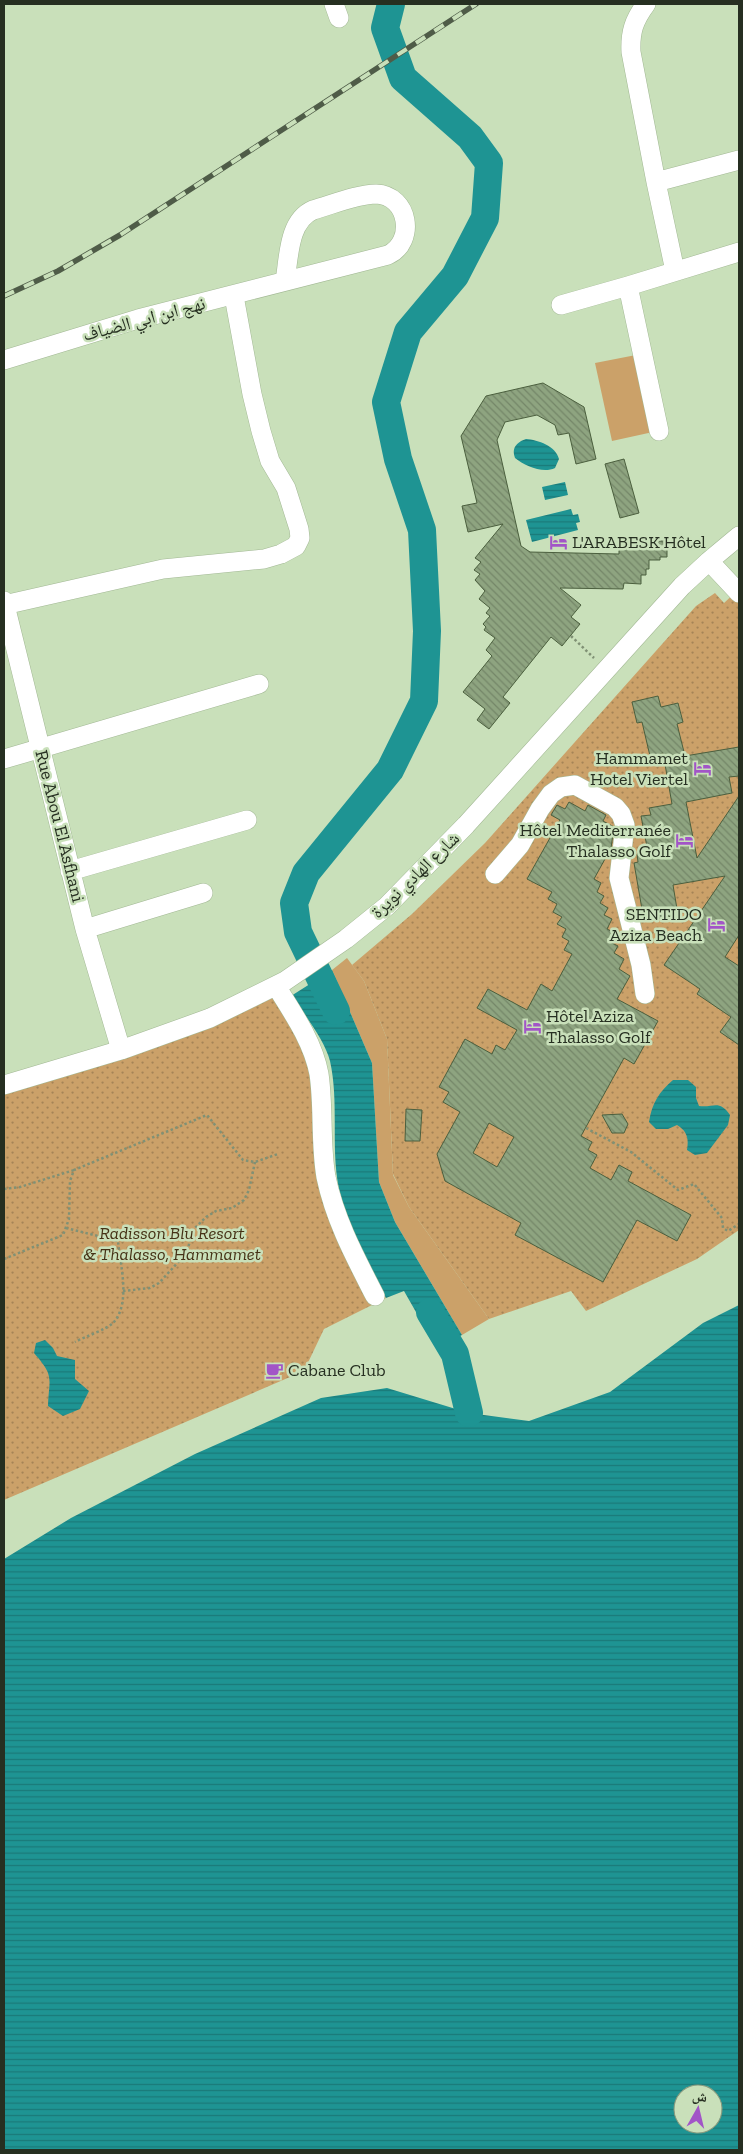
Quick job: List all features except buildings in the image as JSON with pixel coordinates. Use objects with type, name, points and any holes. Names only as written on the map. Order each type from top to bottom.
[{"type":"street","points":[[646,4],[635,18],[631,34],[631,52],[656,182],[676,271]]},
{"type":"street","points":[[656,182],[739,160]]},
{"type":"street","name":"نهج ابن ابي الضياف","points":[[4,360],[138,319],[234,296],[388,255],[397,251],[403,242],[405,223],[401,208],[395,201],[377,194],[304,214],[298,220],[295,229],[285,281]]},
{"type":"street","points":[[561,305],[739,252]]},
{"type":"street","points":[[628,286],[659,431]]},
{"type":"street","points":[[4,603],[163,569],[264,559],[281,554],[296,546],[300,538],[299,529],[286,488],[270,461],[260,431],[234,296]]},
{"type":"street","name":"شارع الهادي نويرة","points":[[4,1085],[121,1050],[210,1018],[280,983],[346,939],[387,906],[453,839],[682,586],[709,560],[739,536]]},
{"type":"street","points":[[709,560],[739,593]]},
{"type":"street","name":"Rue Abou El Asfhani","points":[[4,603],[85,929],[121,1050]]},
{"type":"street","points":[[4,758],[259,684]]},
{"type":"street","points":[[495,874],[520,845],[540,809],[551,794],[561,787],[575,785],[615,807],[621,814],[625,824],[618,878],[641,965],[645,994]]},
{"type":"street","points":[[70,871],[246,820]]},
{"type":"street","points":[[85,929],[203,893]]},
{"type":"street","points":[[280,983],[312,1052],[318,1073],[329,1190],[340,1224],[375,1296]]},
{"type":"path","points":[[571,636],[589,653]]},
{"type":"path","points":[[4,1189],[20,1188],[74,1170],[207,1115],[243,1160],[255,1162],[278,1154]]},
{"type":"path","points":[[586,1128],[631,1152],[678,1190],[694,1184],[722,1218],[724,1228],[728,1231],[739,1224]]},
{"type":"path","points":[[123,1292],[150,1288],[160,1282],[181,1259],[188,1248],[193,1230],[206,1217],[216,1211],[232,1208],[244,1200],[249,1190],[255,1162]]},
{"type":"path","points":[[4,1259],[63,1235],[69,1219],[70,1181],[74,1170]]},
{"type":"path","points":[[66,1228],[118,1241],[123,1292],[122,1305],[114,1323],[75,1342]]},
{"type":"green space","points":[[636,355],[653,432],[612,441],[595,363]]},
{"type":"green space","name":"Hôtel Aziza Thalasso Golf","points":[[739,589],[739,1230],[697,1259],[586,1311],[571,1291],[489,1319],[409,1207],[393,1174],[387,1039],[364,981],[352,965],[412,914],[485,843],[696,606],[715,593],[724,603]]},
{"type":"green space","points":[[347,958],[364,981],[387,1039],[393,1175],[409,1207],[489,1319],[462,1335],[395,1222],[379,1182],[372,1063],[332,970]]},
{"type":"green space","name":"Radisson Blu Resort & Thalasso, Hammamet","points":[[273,988],[303,1026],[334,1198],[386,1298],[324,1329],[304,1371],[4,1500],[4,1093]]},
{"type":"water","points":[[526,439],[541,442],[557,454],[559,459],[555,468],[540,470],[524,464],[515,458],[514,448]]},
{"type":"water","points":[[565,482],[568,495],[545,500],[542,487]]},
{"type":"water","points":[[571,509],[573,515],[578,514],[580,522],[576,523],[578,530],[532,542],[526,520]]},
{"type":"water","points":[[332,970],[372,1063],[379,1182],[395,1222],[462,1335],[437,1349],[404,1291],[386,1298],[355,1236],[341,1197],[337,1180],[333,1078],[330,1061],[319,1036],[291,996]]},
{"type":"water","points":[[673,1080],[688,1080],[696,1087],[696,1098],[699,1106],[716,1105],[723,1107],[730,1115],[728,1125],[707,1153],[695,1155],[687,1150],[688,1142],[686,1135],[677,1125],[668,1129],[656,1129],[649,1122],[657,1098]]},
{"type":"water","points":[[739,1305],[739,2150],[4,2150],[4,1559],[71,1518],[195,1454],[321,1398],[387,1388],[469,1413],[529,1421],[610,1392],[703,1323]]},
{"type":"water","points":[[45,1340],[53,1348],[57,1356],[75,1360],[75,1379],[89,1391],[80,1409],[63,1416],[48,1406],[50,1383],[48,1373],[34,1353],[36,1343]]},
{"type":"waterway","points":[[336,1011],[298,932],[294,903],[306,873],[390,770],[424,701],[427,631],[422,530],[398,459],[386,402],[408,332],[455,276],[485,218],[489,163],[470,137],[403,78],[385,28],[391,4]]},
{"type":"waterway","points":[[430,1312],[455,1354],[469,1413]]},
{"type":"railway","points":[[4,296],[58,271],[120,235],[476,4]]},
{"type":"place","name":"L'ARABESK Hôtel","points":[[558,542]]},
{"type":"place","name":"Hammamet Hotel Viertel","points":[[702,768]]},
{"type":"place","name":"Hôtel Mediterranée Thalasso Golf","points":[[685,840]]},
{"type":"place","name":"SENTIDO Aziza Beach","points":[[716,924]]},
{"type":"place","name":"Hôtel Aziza Thalasso Golf","points":[[532,1026]]},
{"type":"place","name":"Cabane Club","points":[[274,1370]]}]
